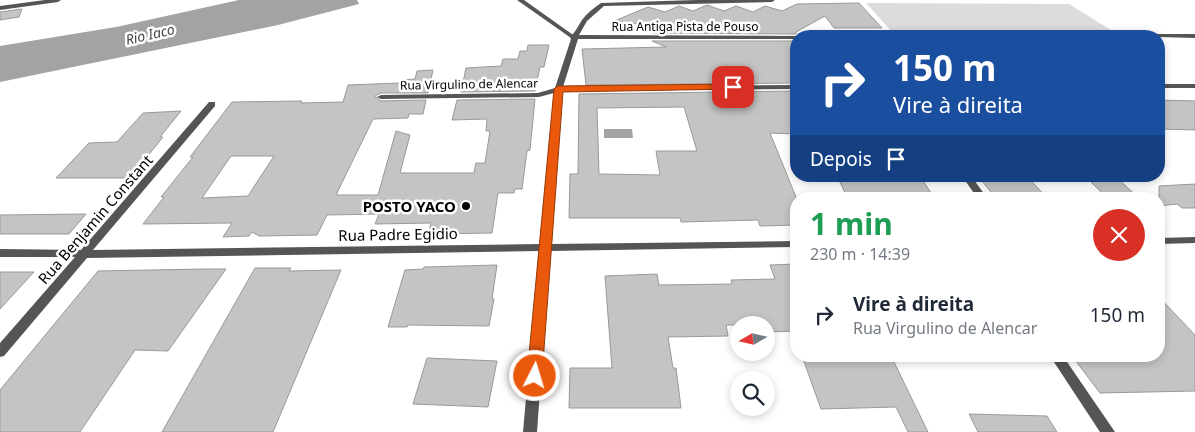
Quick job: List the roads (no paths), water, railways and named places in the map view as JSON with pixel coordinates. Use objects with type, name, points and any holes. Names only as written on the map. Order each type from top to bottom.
[{"type":"street","points":[[0,8],[58,0]]},
{"type":"street","points":[[520,0],[573,37]]},
{"type":"street","points":[[530,432],[558,89],[573,37],[597,7],[603,4],[616,2],[772,0]]},
{"type":"street","points":[[1165,36],[1195,36]]},
{"type":"street","name":"Rua Antiga Pista de Pouso","points":[[573,37],[790,37]]},
{"type":"street","points":[[1165,86],[1195,86]]},
{"type":"street","name":"Rua Virgulino de Alencar","points":[[381,97],[539,95],[558,89],[790,87]]},
{"type":"street","name":"Rua Benjamin Constant","points":[[0,352],[212,104]]},
{"type":"street","points":[[1165,240],[1195,240]]},
{"type":"street","name":"Rua Padre Egidio","points":[[0,252],[84,254],[790,244]]},
{"type":"street","points":[[1060,362],[1108,432]]},
{"type":"water","name":"Rio Iaco","points":[[239,0],[357,0],[359,4],[278,25],[0,82],[0,46],[116,27]]},
{"type":"water","points":[[604,129],[632,129],[633,138],[604,138]]},
{"type":"place","name":"POSTO YACO","points":[[466,206]]}]
